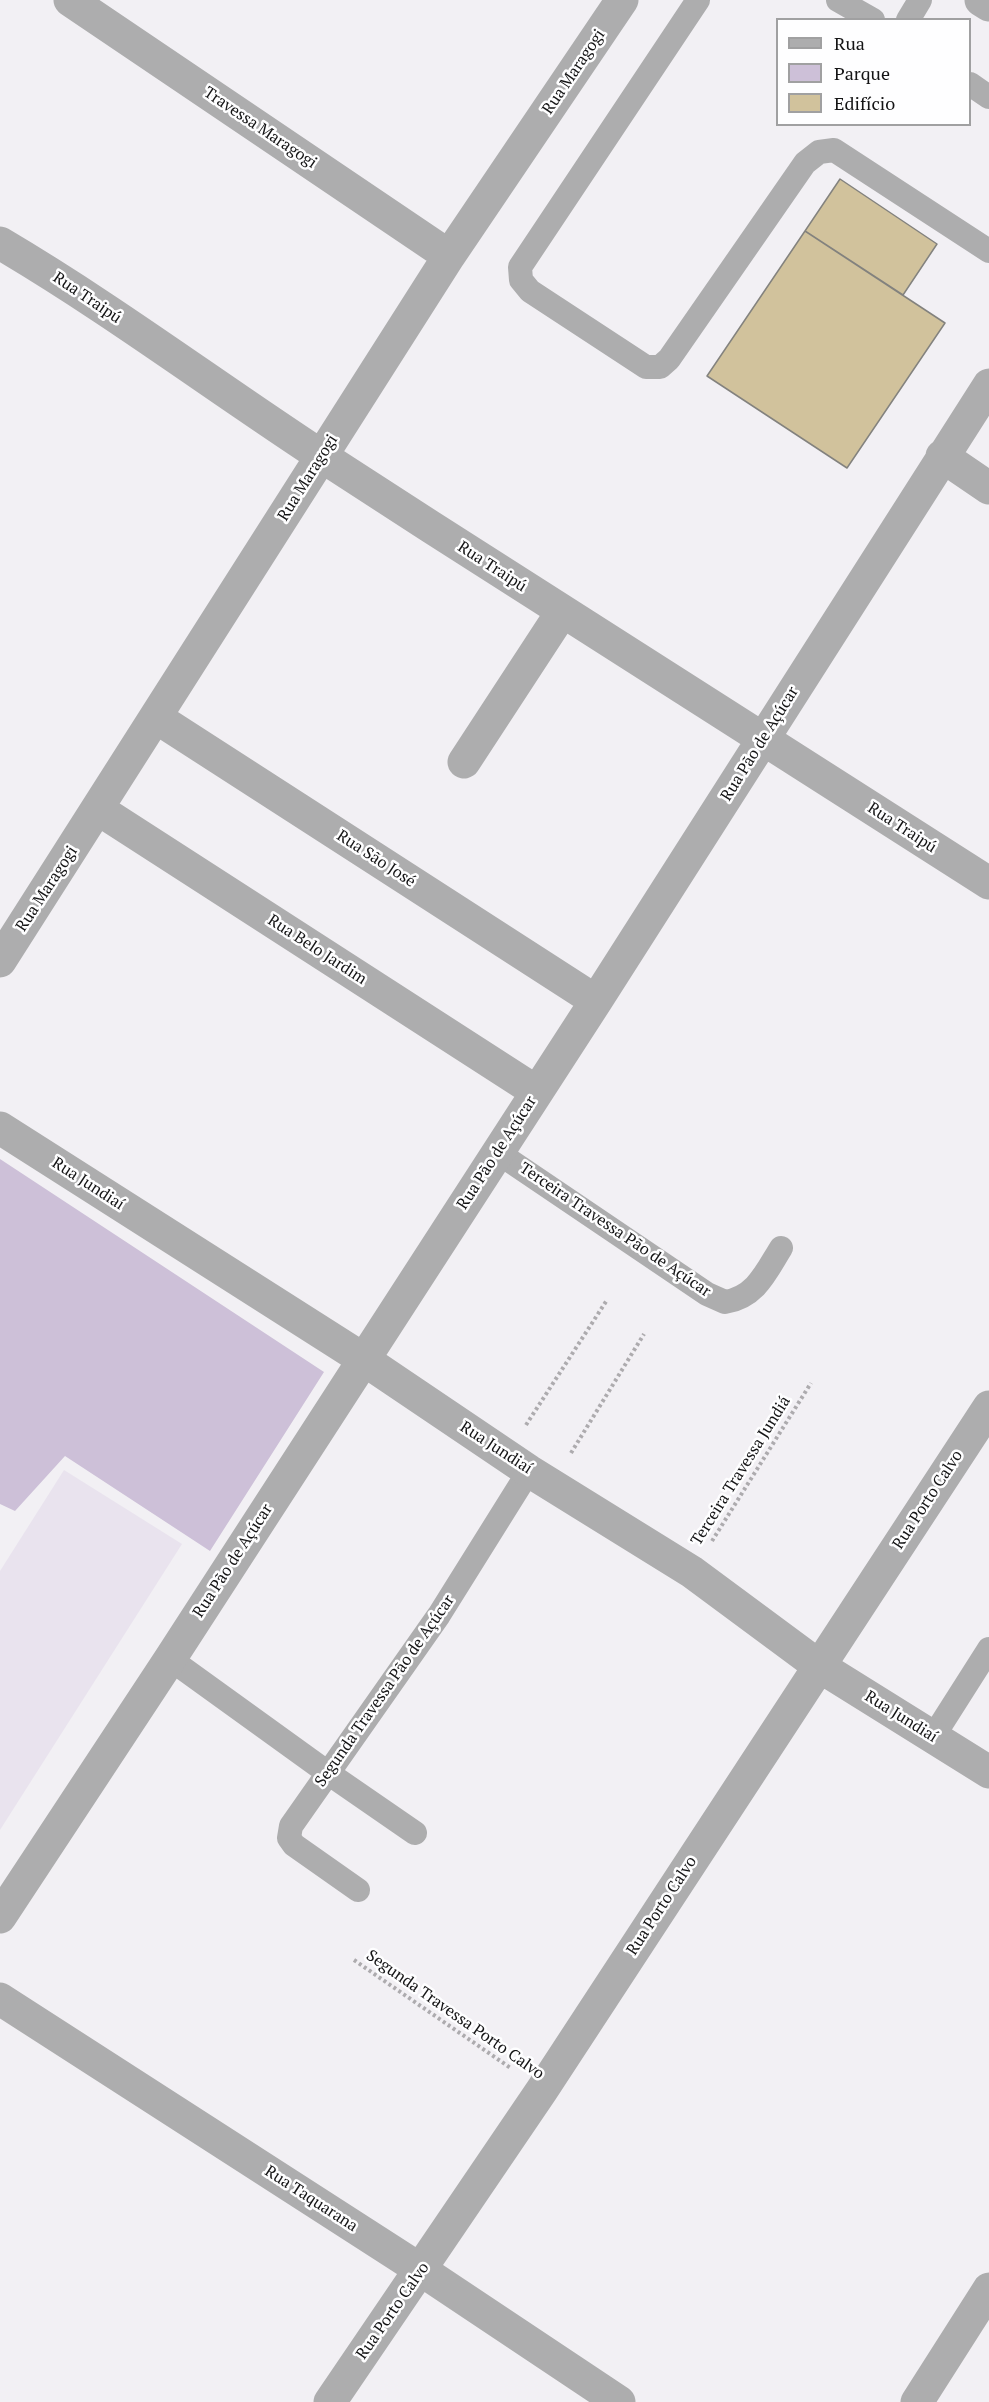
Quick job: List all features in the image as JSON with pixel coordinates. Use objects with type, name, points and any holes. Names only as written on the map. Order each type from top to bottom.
[{"type":"street","name":"Travessa Maragogi","points":[[70,0],[449,256]]},
{"type":"street","name":"Rua Maragogi","points":[[0,961],[157,718],[449,256],[622,0]]},
{"type":"street","points":[[981,0],[989,5]]},
{"type":"street","name":"Rua Traipú","points":[[0,243],[49,272],[321,456],[562,612],[989,883]]},
{"type":"street","name":"Rua Pão de Açúcar","points":[[0,1917],[596,1001],[989,385]]},
{"type":"street","points":[[942,456],[989,488]]},
{"type":"street","points":[[464,762],[562,612]]},
{"type":"street","name":"Rua São José","points":[[157,718],[596,1001]]},
{"type":"street","name":"Rua Belo Jardim","points":[[98,809],[537,1092]]},
{"type":"street","name":"Rua Jundiaí","points":[[0,1128],[363,1359],[529,1470],[692,1572],[819,1666],[989,1772]]},
{"type":"street","name":"Rua Porto Calvo","points":[[330,2402],[542,2090],[989,1407]]},
{"type":"street","name":"Rua Taquarana","points":[[0,1999],[421,2270],[620,2402]]},
{"type":"street","points":[[917,2402],[989,2289]]},
{"type":"lane","points":[[698,0],[520,267],[521,280],[530,291],[646,367],[660,367],[669,359],[805,163],[819,152],[834,150],[989,251]]},
{"type":"lane","points":[[838,0],[871,11]]},
{"type":"lane","points":[[909,18],[920,0]]},
{"type":"lane","points":[[971,85],[989,97]]},
{"type":"lane","name":"Terceira Travessa Pão de Açúcar","points":[[497,1152],[708,1294],[725,1302],[744,1296],[756,1288],[781,1248]]},
{"type":"lane","name":"Segunda Travessa Pão de Açúcar","points":[[358,1890],[294,1845],[290,1838],[291,1826],[439,1615],[529,1470]]},
{"type":"lane","points":[[933,1737],[989,1648]]},
{"type":"lane","points":[[170,1659],[415,1833]]},
{"type":"path","points":[[529,1470],[607,1300]]},
{"type":"path","points":[[529,1470],[644,1334]]},
{"type":"path","name":"Terceira Travessa Jundiá","points":[[692,1572],[811,1383]]},
{"type":"path","name":"Segunda Travessa Porto Calvo","points":[[354,1960],[542,2090]]},
{"type":"shaded area","points":[[64,1470],[182,1544],[0,1830],[0,1571]]},
{"type":"green space","points":[[0,1159],[324,1372],[210,1551],[65,1456],[15,1511],[0,1504]]},
{"type":"building","points":[[840,179],[937,244],[903,295],[805,231]]},
{"type":"building","points":[[805,231],[945,323],[847,468],[707,376]]}]
